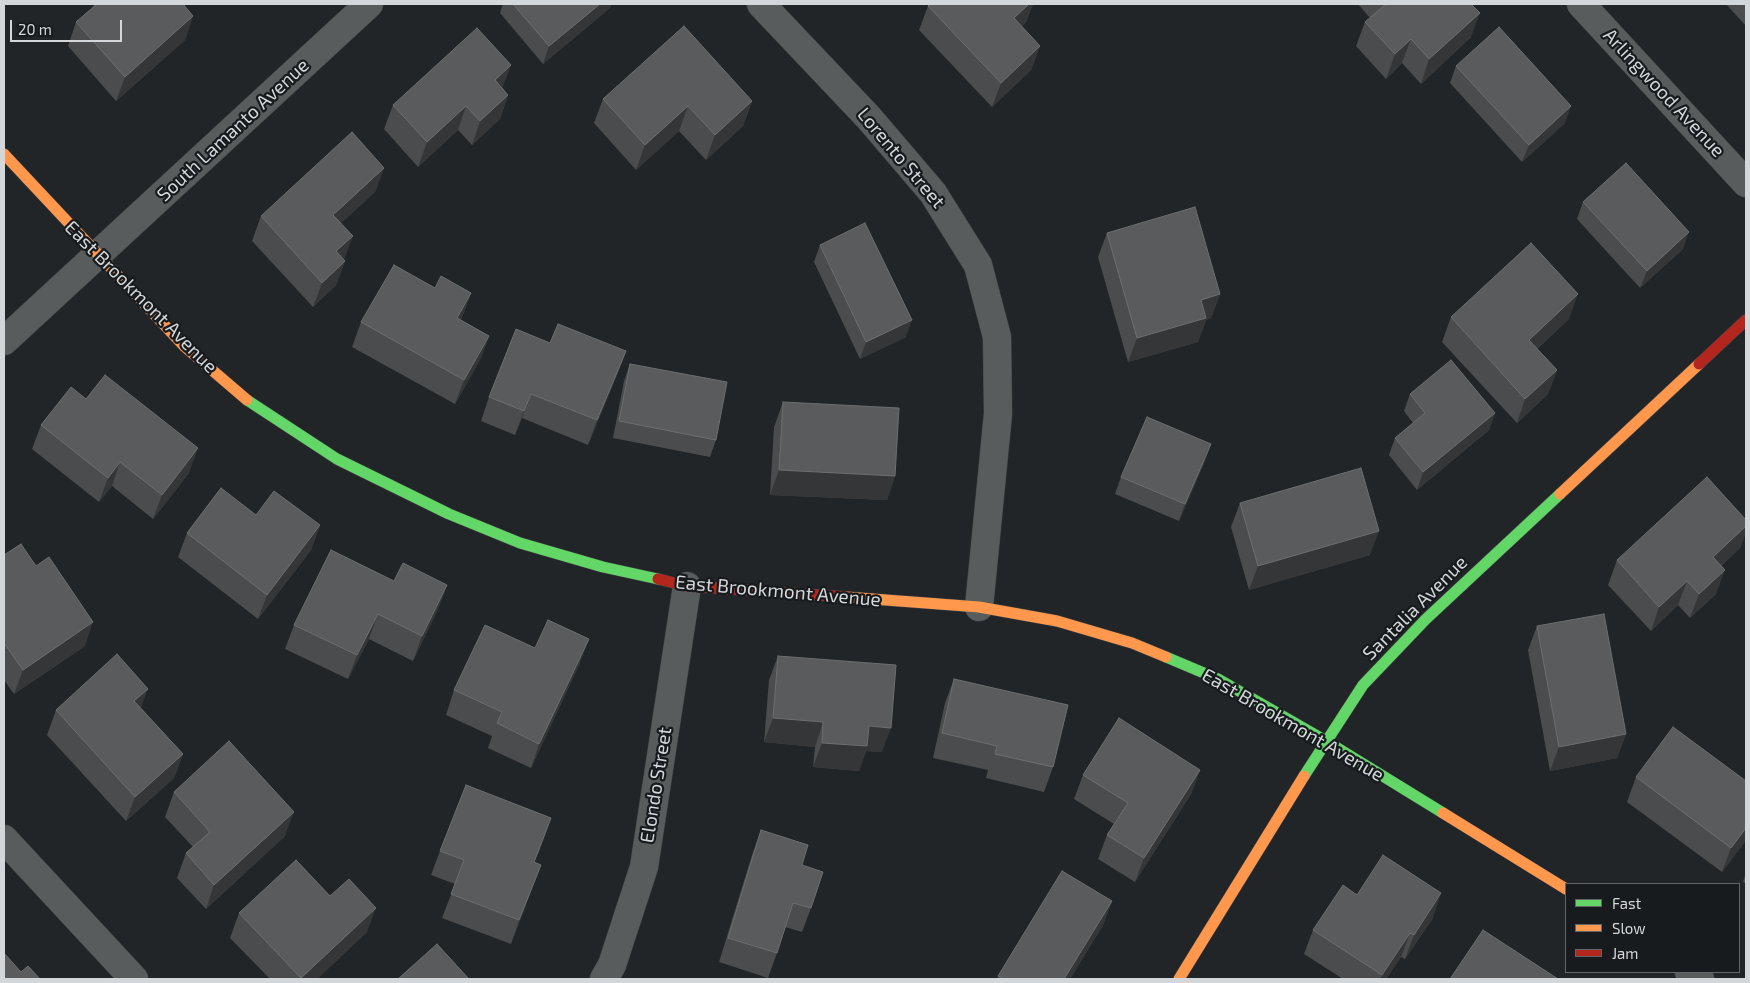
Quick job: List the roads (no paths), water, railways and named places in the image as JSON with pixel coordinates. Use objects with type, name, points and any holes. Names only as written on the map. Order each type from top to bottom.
[{"type":"street","name":"South Lamanto Avenue","points":[[4,341],[368,4]]},
{"type":"street","name":"Lorento Street","points":[[761,4],[869,118],[934,193],[978,265],[997,337],[998,414],[979,607]]},
{"type":"street","name":"Arlingwood Avenue","points":[[1581,4],[1746,183]]},
{"type":"street","name":"East Brookmont Avenue","points":[[4,154],[184,346],[247,400],[337,458],[449,514],[520,543],[603,567],[687,586],[979,607],[1057,621],[1132,643],[1218,678],[1326,741],[1565,888]]},
{"type":"street","name":"Santalia Avenue","points":[[1179,979],[1362,685],[1426,619],[1746,320]]},
{"type":"street","name":"Elondo Street","points":[[604,979],[612,965],[644,867],[687,586]]},
{"type":"street","points":[[4,839],[134,979]]}]
